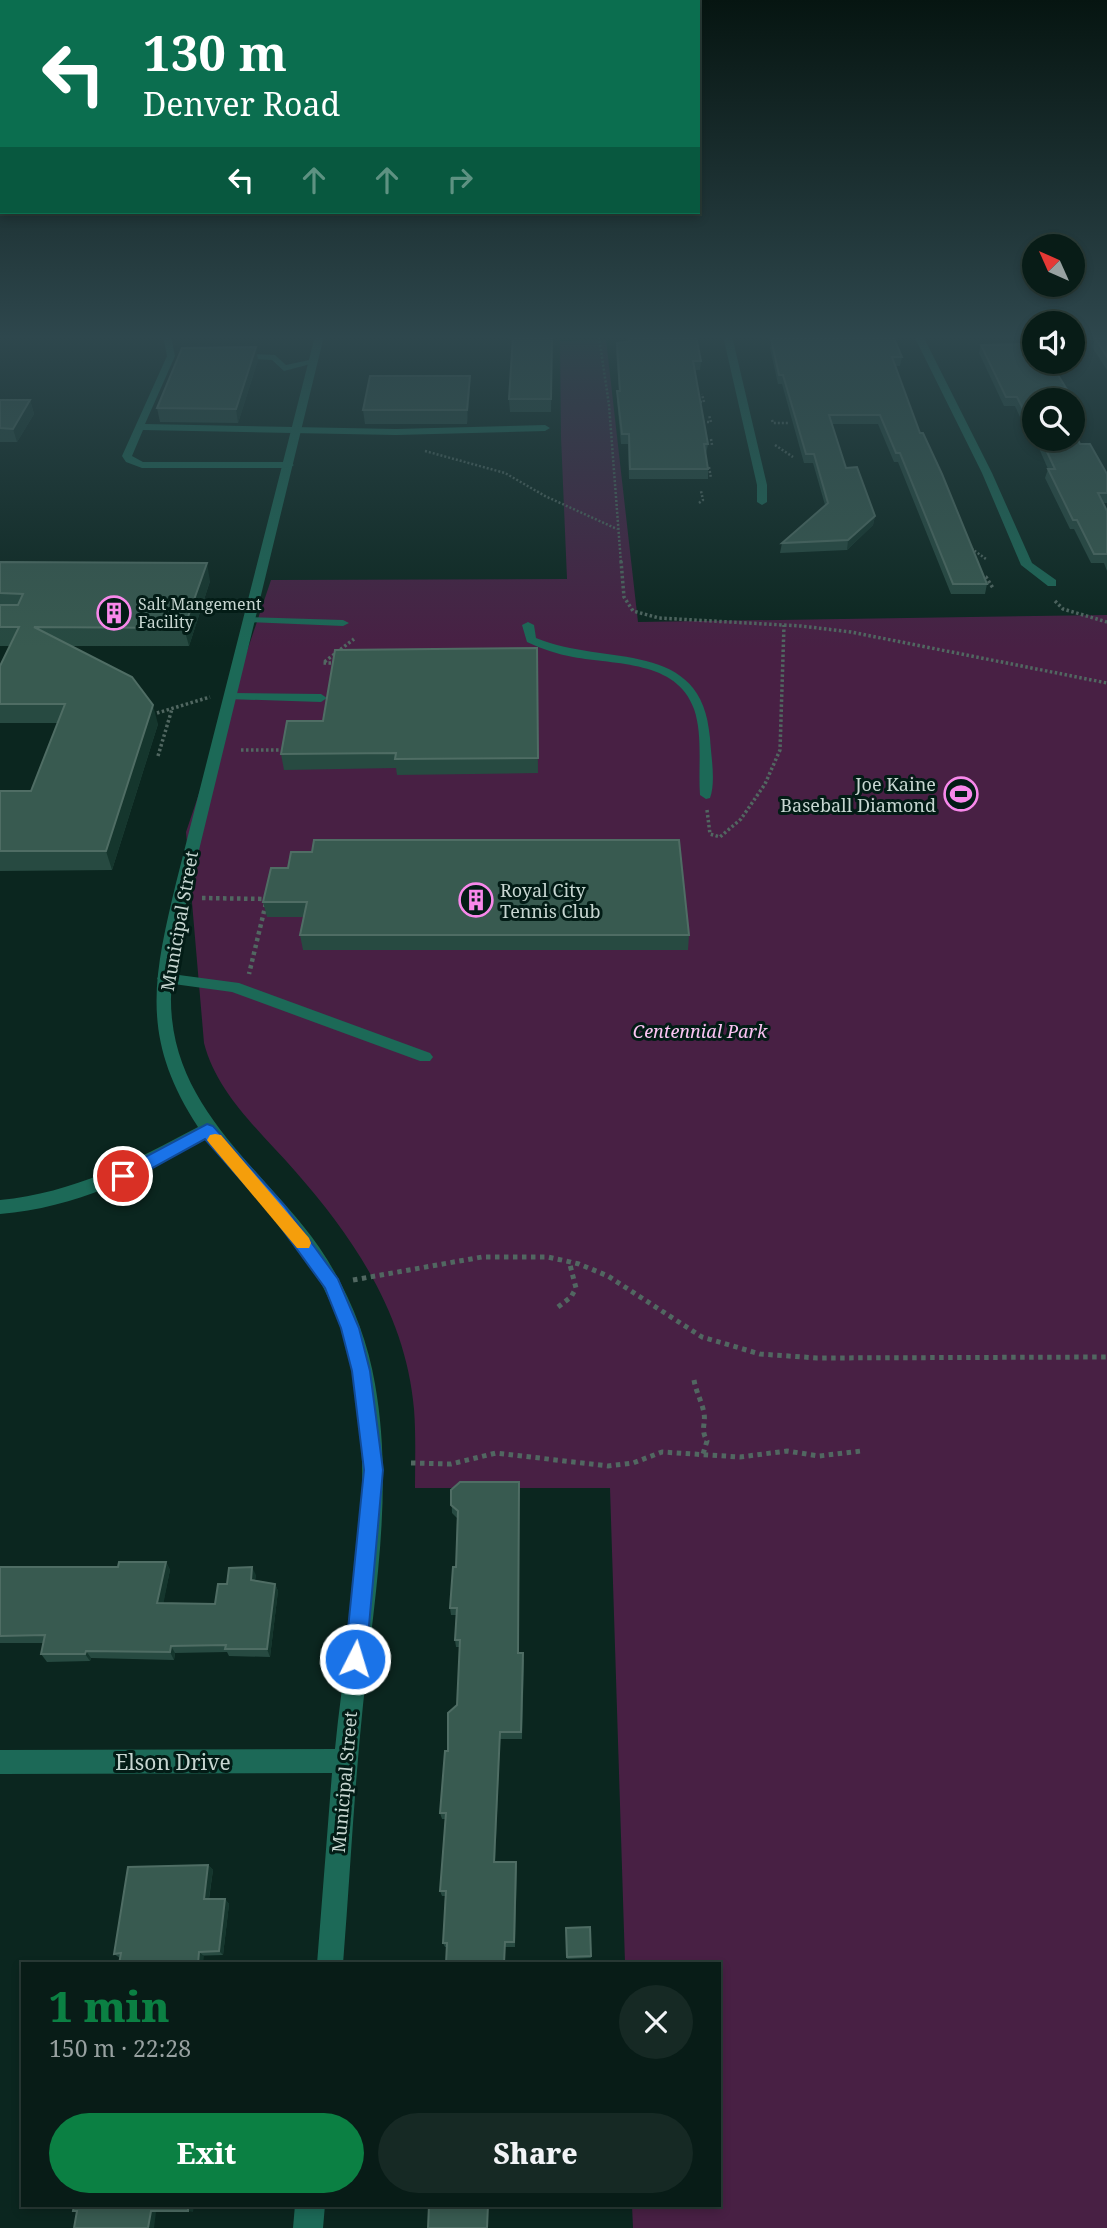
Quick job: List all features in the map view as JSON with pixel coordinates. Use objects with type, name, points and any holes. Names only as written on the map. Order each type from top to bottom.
[{"type":"street","name":"Municipal Street","points":[[294,440],[180,898],[164,978],[164,1027],[178,1080],[207,1130],[278,1210],[332,1284],[350,1328],[361,1371],[374,1470],[330,1962]]},
{"type":"street","points":[[751,440],[762,485],[762,502]]},
{"type":"street","points":[[970,440],[1027,565],[1052,583]]},
{"type":"street","points":[[0,1208],[84,1191],[123,1176],[207,1130]]},
{"type":"street","name":"Elson Drive","points":[[0,1762],[346,1761]]},
{"type":"street","points":[[308,2228],[310,2207]]},
{"type":"lane","points":[[135,440],[127,456],[136,464],[289,465]]},
{"type":"lane","points":[[250,620],[343,623]]},
{"type":"lane","points":[[528,625],[531,640],[549,649],[647,664],[679,677],[700,708],[706,795]]},
{"type":"lane","points":[[230,696],[321,698]]},
{"type":"lane","points":[[164,978],[234,987],[425,1057]]},
{"type":"path","points":[[405,440],[410,445],[450,460],[505,473],[545,496],[617,529]]},
{"type":"path","points":[[611,440],[624,597],[633,611],[659,618],[784,625],[851,632],[1107,683]]},
{"type":"path","points":[[711,440],[712,445]]},
{"type":"path","points":[[775,445],[793,457]]},
{"type":"path","points":[[709,467],[711,478]]},
{"type":"path","points":[[699,503],[703,500],[701,491]]},
{"type":"path","points":[[968,546],[986,559]]},
{"type":"path","points":[[980,575],[986,577],[993,588]]},
{"type":"path","points":[[1052,583],[1056,604],[1063,610],[1107,622]]},
{"type":"path","points":[[706,795],[710,834],[720,837],[741,818],[765,784],[779,750],[784,625]]},
{"type":"path","points":[[337,663],[323,663],[355,636]]},
{"type":"path","points":[[157,713],[214,695]]},
{"type":"path","points":[[158,756],[172,708]]},
{"type":"path","points":[[241,750],[279,750]]},
{"type":"path","points":[[180,898],[267,899],[245,991]]},
{"type":"path","points":[[332,1284],[444,1261],[484,1257],[569,1261],[592,1268],[610,1278],[683,1329],[709,1342],[743,1351],[821,1359],[1107,1357]]},
{"type":"path","points":[[558,1307],[571,1297],[576,1288],[569,1261]]},
{"type":"path","points":[[694,1381],[696,1395],[704,1413],[702,1432],[707,1441],[703,1454]]},
{"type":"path","points":[[411,1463],[451,1464],[496,1453],[608,1466],[633,1464],[662,1452],[740,1457],[787,1451],[819,1456],[860,1451]]},
{"type":"green space","name":"Centennial Park","points":[[561,440],[617,440],[638,622],[1107,615],[1107,2228],[633,2228],[632,2207],[721,2207],[721,1962],[625,1962],[610,1488],[415,1488],[414,1409],[409,1375],[389,1311],[357,1252],[338,1224],[242,1112],[210,1062],[204,1043],[186,832],[271,580],[567,579]]},
{"type":"building","points":[[629,440],[707,440],[708,444],[704,444],[708,469],[630,469]]},
{"type":"building","points":[[802,440],[837,440],[846,468],[857,467],[875,516],[848,540],[782,543],[828,503],[814,454],[806,454]]},
{"type":"building","points":[[891,440],[926,440],[987,584],[953,584],[900,453],[896,453]]},
{"type":"building","points":[[1085,444],[1090,444],[1107,474],[1107,493],[1098,493],[1107,511],[1107,554],[1094,554],[1077,520],[1073,520],[1048,469],[1055,469],[1047,451],[1085,451]]},
{"type":"building","points":[[0,562],[207,563],[184,628],[34,627],[132,677],[153,705],[106,851],[0,851],[0,791],[31,791],[65,704],[0,704],[0,666],[19,627],[0,627],[0,605],[18,605],[23,594],[0,593]]},
{"type":"building","points":[[537,648],[538,758],[395,759],[396,753],[281,754],[287,721],[323,721],[335,650]]},
{"type":"building","name":"Royal City Tennis Club","points":[[314,840],[679,840],[689,935],[300,935],[307,902],[263,902],[271,868],[288,868],[291,852],[312,852]]},
{"type":"building","points":[[460,1482],[519,1482],[518,1653],[523,1653],[521,1732],[500,1732],[494,1862],[516,1862],[514,1942],[505,1942],[504,1962],[446,1962],[447,1943],[443,1943],[446,1891],[440,1891],[446,1813],[440,1813],[445,1751],[448,1751],[448,1713],[457,1705],[460,1640],[455,1640],[457,1608],[450,1608],[453,1567],[456,1567],[458,1511],[451,1505],[451,1490]]},
{"type":"building","points":[[119,1562],[166,1562],[157,1603],[215,1604],[218,1584],[227,1584],[229,1568],[252,1567],[251,1580],[275,1584],[267,1649],[225,1649],[226,1645],[171,1646],[170,1652],[86,1651],[85,1654],[41,1654],[45,1635],[0,1636],[0,1567],[118,1567]]},
{"type":"building","points":[[208,1865],[204,1899],[225,1899],[219,1951],[199,1952],[198,1962],[119,1962],[121,1953],[114,1954],[128,1867]]},
{"type":"building","points":[[590,1927],[591,1956],[567,1957],[566,1928]]},
{"type":"building","points":[[74,2207],[188,2207],[188,2211],[151,2211],[148,2228],[74,2228],[77,2211],[73,2211]]},
{"type":"building","points":[[429,2207],[488,2207],[487,2228],[428,2228]]},
{"type":"slow traffic","points":[[215,1140],[278,1210],[303,1243]]},
{"type":"place","name":"Salt Mangement Facility","points":[[114,613]]},
{"type":"place","name":"Joe Kaine Baseball Diamond","points":[[961,794]]},
{"type":"place","name":"Royal City Tennis Club","points":[[476,900]]},
{"type":"route","points":[[123,1176],[207,1130],[278,1210],[332,1284],[350,1328],[361,1371],[374,1470],[355,1659]]}]
